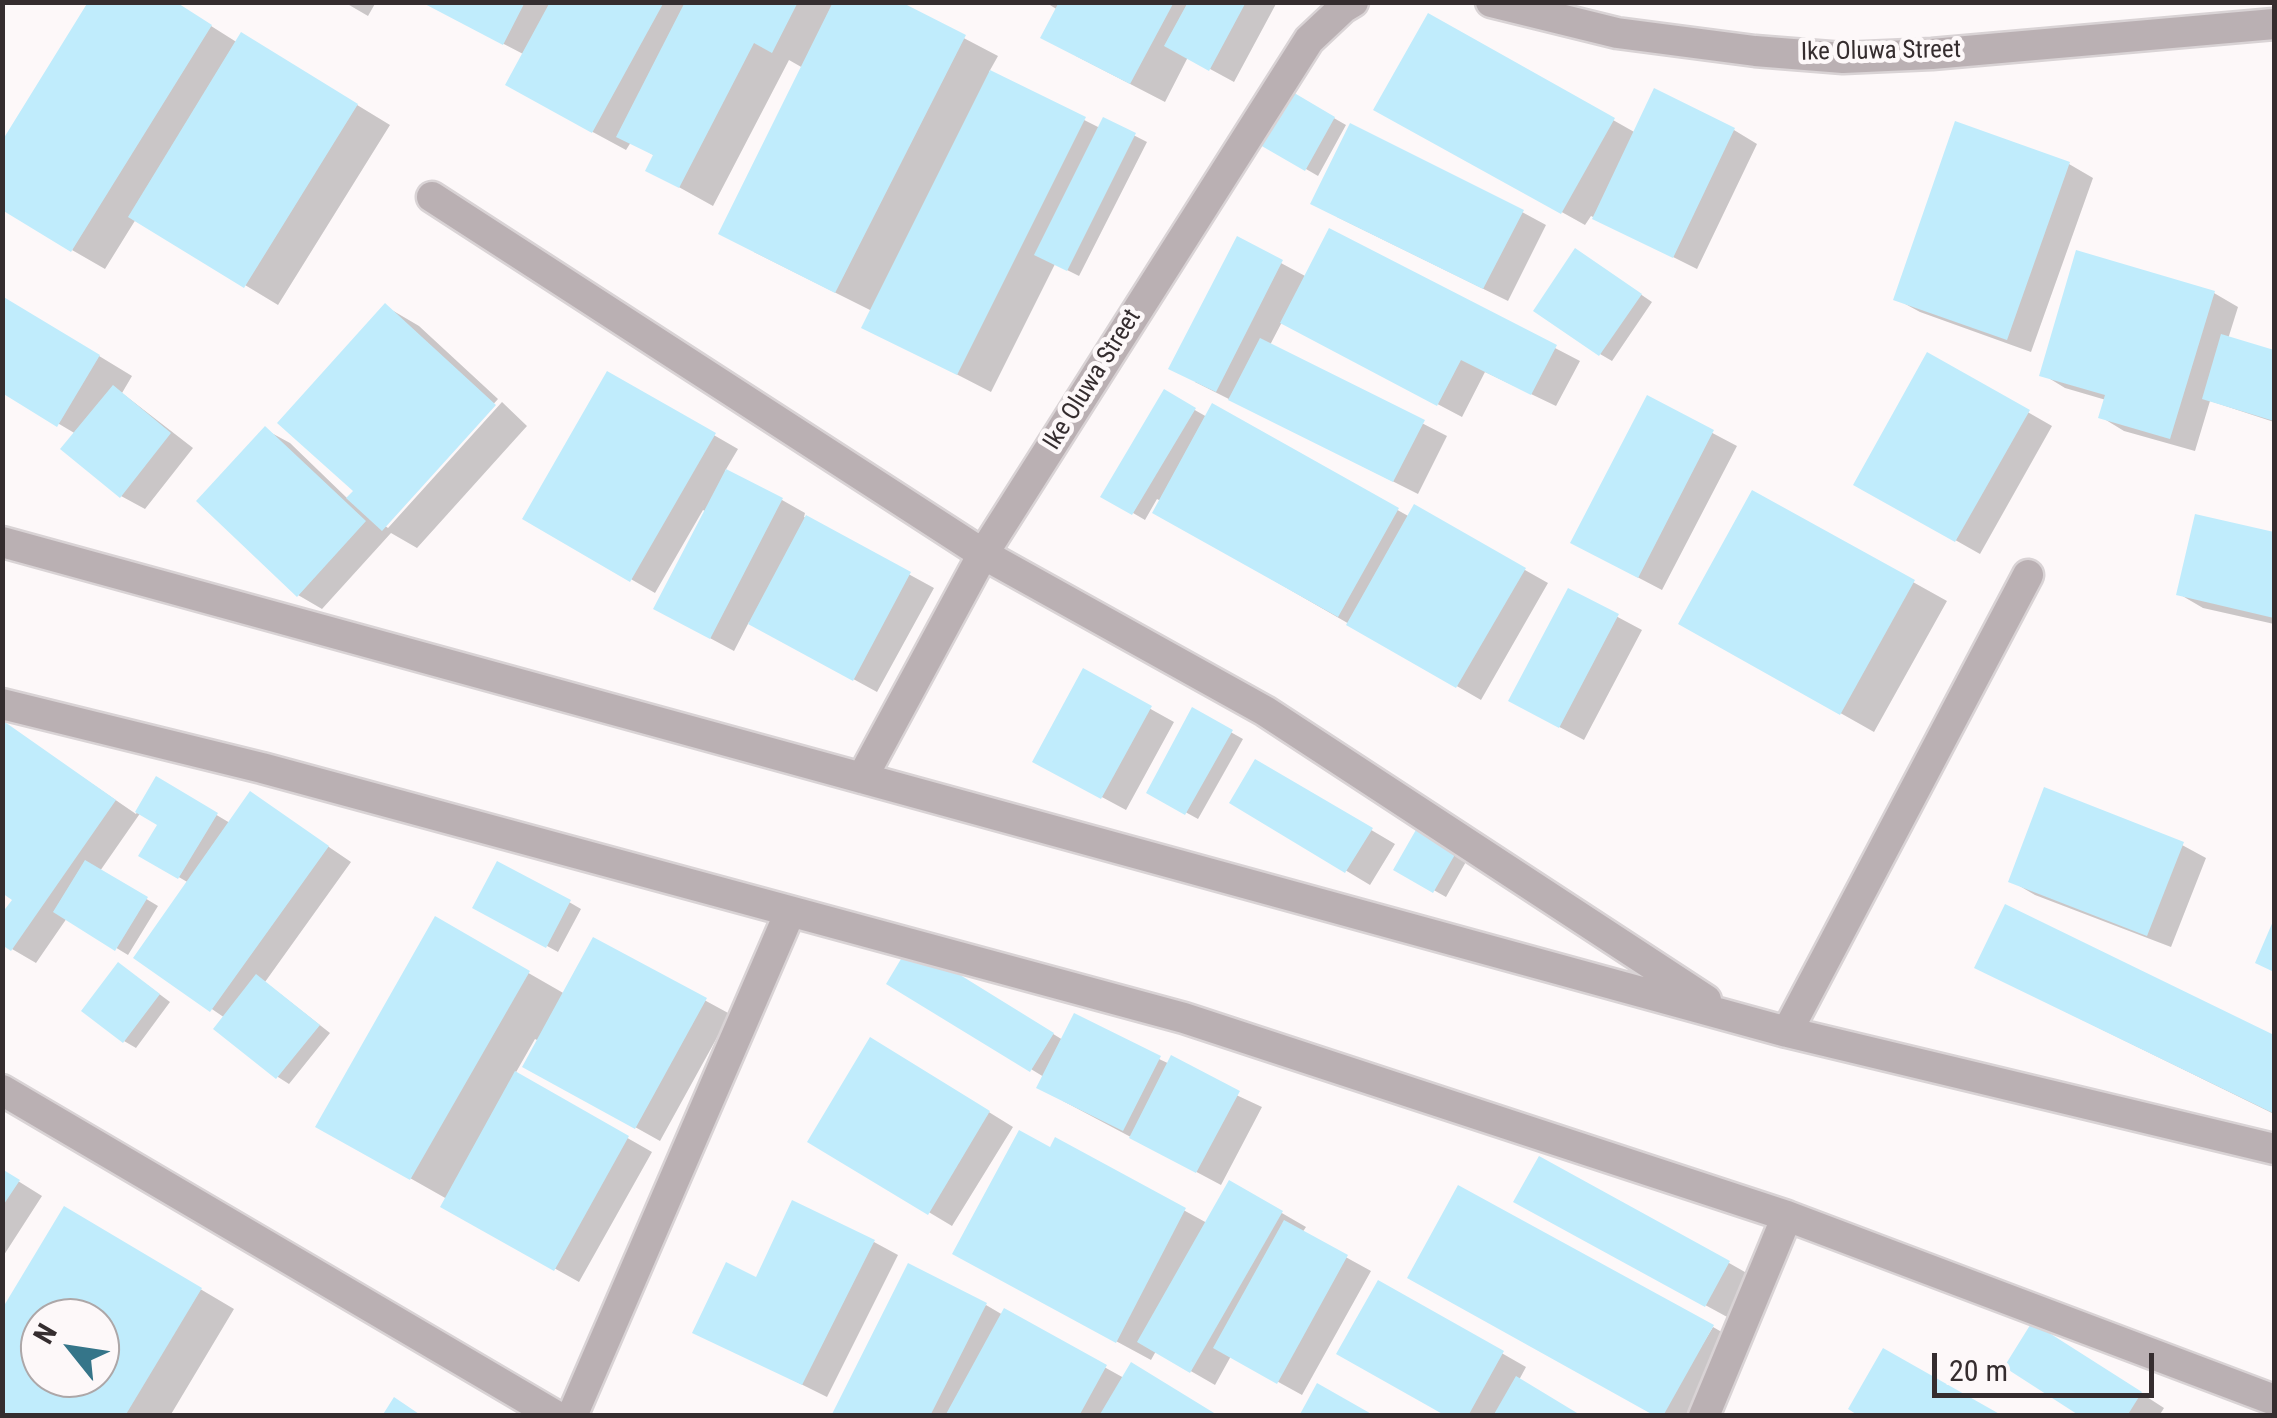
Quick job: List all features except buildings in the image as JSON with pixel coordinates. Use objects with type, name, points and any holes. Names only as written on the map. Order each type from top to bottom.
[{"type":"street","name":"Ike Oluwa Street","points":[[862,778],[983,554],[1309,40],[1353,2]]},
{"type":"street","name":"Ike Oluwa Street","points":[[1491,2],[1617,33],[1843,58],[1932,54],[2274,24]]},
{"type":"street","points":[[432,197],[983,554],[1265,711],[1732,1017]]},
{"type":"street","points":[[2,542],[1787,1032],[2274,1148]]},
{"type":"street","points":[[1787,1032],[2028,575]]},
{"type":"street","points":[[2,704],[262,768],[1184,1018],[1787,1216],[2274,1400]]},
{"type":"street","points":[[572,1416],[790,912]]},
{"type":"street","points":[[2,1090],[556,1416]]},
{"type":"street","points":[[1704,1416],[1787,1216]]}]
